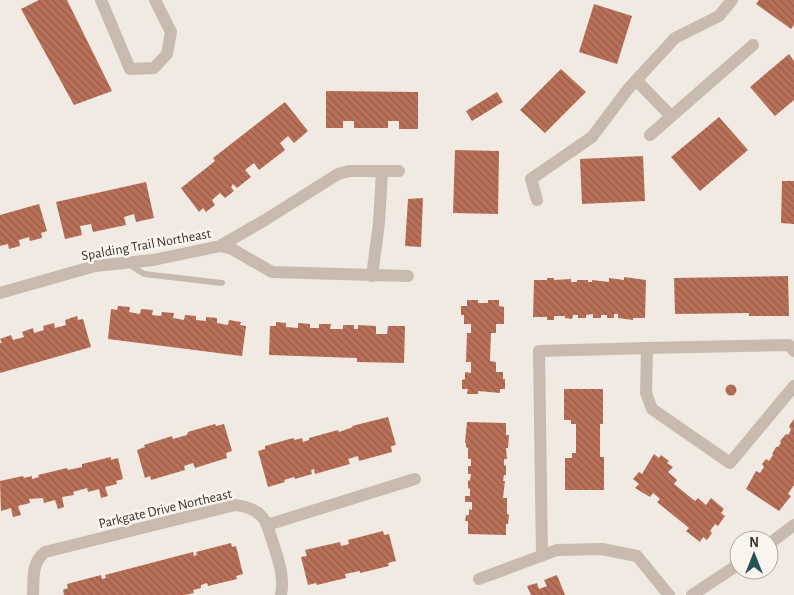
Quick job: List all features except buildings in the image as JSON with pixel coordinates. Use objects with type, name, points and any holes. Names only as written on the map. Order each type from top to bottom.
[{"type":"street","points":[[101,0],[130,69],[154,68],[167,54],[171,32],[155,0]]},
{"type":"street","points":[[538,200],[531,179],[592,137],[636,80],[675,38],[719,16],[732,0]]},
{"type":"street","points":[[650,135],[753,45]]},
{"type":"street","points":[[636,80],[672,116]]},
{"type":"street","name":"Spalding Trail Northeast","points":[[0,293],[95,266],[153,260],[220,246],[338,174],[350,171],[399,171]]},
{"type":"street","points":[[372,276],[379,223],[382,172]]},
{"type":"street","points":[[220,246],[232,249],[272,272],[408,276]]},
{"type":"street","points":[[542,556],[539,351],[789,345],[794,351]]},
{"type":"street","points":[[647,348],[646,393],[652,409],[730,463],[794,386]]},
{"type":"street","points":[[281,595],[283,587],[280,563],[266,525],[415,479]]},
{"type":"street","name":"Parkgate Drive Northeast","points":[[33,595],[34,566],[38,557],[45,552],[235,505],[244,506],[258,512],[264,518],[266,525]]},
{"type":"street","points":[[779,536],[794,525]]},
{"type":"street","points":[[479,579],[557,550],[602,549],[637,556],[669,595]]},
{"type":"street","points":[[692,595],[729,571]]},
{"type":"lane","points":[[126,263],[144,274],[222,283]]}]
